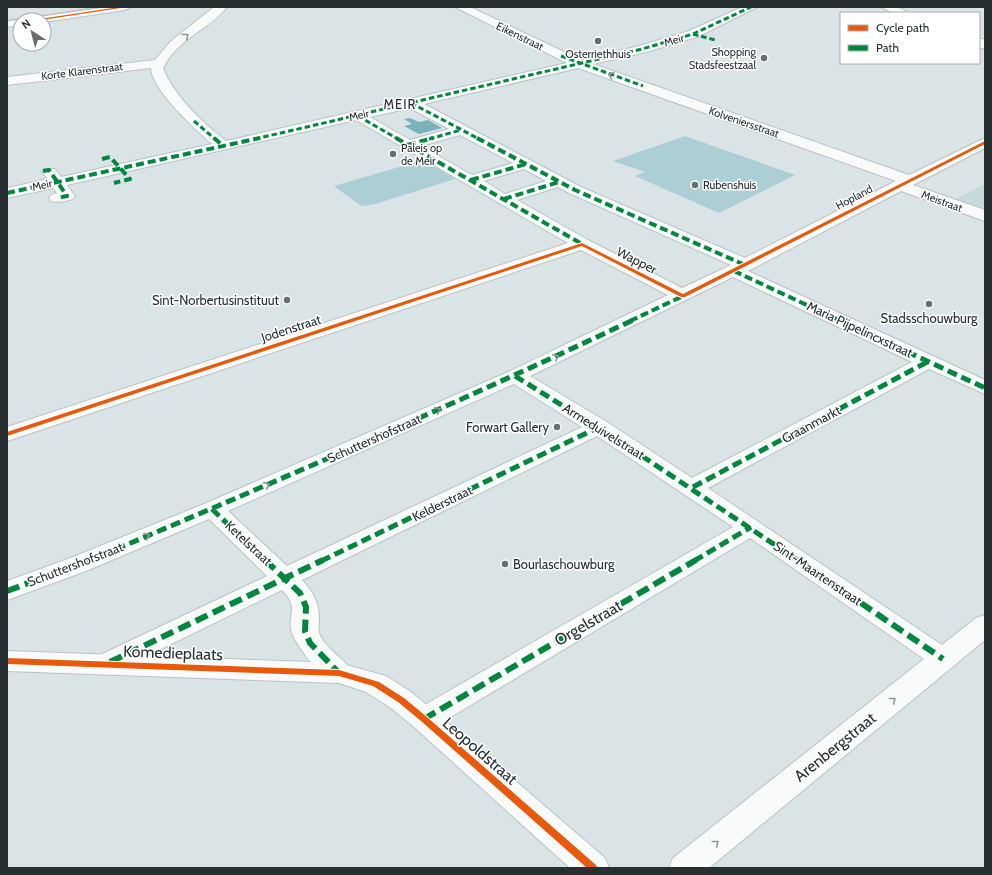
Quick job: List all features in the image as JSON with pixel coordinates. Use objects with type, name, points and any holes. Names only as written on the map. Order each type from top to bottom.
[{"type":"street","points":[[52,18],[125,7]]},
{"type":"street","points":[[221,7],[168,51],[158,63],[157,69],[159,76],[194,121],[223,146]]},
{"type":"street","name":"Eikenstraat","points":[[461,7],[580,64]]},
{"type":"street","name":"Meir","points":[[7,193],[358,116],[642,49],[693,34],[751,7]]},
{"type":"street","points":[[887,7],[900,12]]},
{"type":"street","points":[[693,34],[715,40]]},
{"type":"street","name":"Korte Klarenstraat","points":[[7,81],[158,63]]},
{"type":"street","name":"Kolveniersstraat","points":[[580,64],[904,183]]},
{"type":"street","points":[[411,103],[560,182],[739,268]]},
{"type":"street","name":"Wapper","points":[[358,116],[582,244],[683,296]]},
{"type":"street","points":[[408,144],[461,130]]},
{"type":"street","name":"Hopland","points":[[739,268],[985,142]]},
{"type":"street","points":[[102,159],[110,158],[130,179],[114,182]]},
{"type":"street","points":[[471,180],[526,164]]},
{"type":"street","points":[[43,171],[49,170],[67,196],[57,198]]},
{"type":"street","points":[[504,199],[560,182]]},
{"type":"street","name":"Meistraat","points":[[904,183],[985,216]]},
{"type":"street","name":"Jodenstraat","points":[[7,434],[582,244]]},
{"type":"street","name":"Schuttershofstraat","points":[[7,591],[77,565],[212,509],[515,376],[739,268]]},
{"type":"street","name":"Maria Pijpelincxstraat","points":[[739,268],[985,388]]},
{"type":"street","name":"Graanmarkt","points":[[693,487],[929,361]]},
{"type":"street","name":"Armeduivelstraat","points":[[515,376],[693,487]]},
{"type":"street","name":"Kelderstraat","points":[[286,578],[599,427]]},
{"type":"street","name":"Sint-Maartenstraat","points":[[693,487],[943,659]]},
{"type":"street","name":"Ketelstraat","points":[[212,509],[300,593],[306,607],[305,631],[310,643],[339,673]]},
{"type":"street","name":"Orgelstraat","points":[[424,719],[751,527]]},
{"type":"street","name":"Komedieplaats","points":[[108,663],[286,578]]},
{"type":"street","name":"Arenbergstraat","points":[[685,868],[985,626]]},
{"type":"street","name":"Komedieplaats","points":[[7,661],[108,663],[339,673]]},
{"type":"street","name":"Leopoldstraat","points":[[339,673],[376,684],[401,700],[593,868]]},
{"type":"shaded area","points":[[410,118],[419,122],[428,120],[442,128],[419,134],[404,126],[412,124],[404,119]]},
{"type":"shaded area","points":[[685,136],[795,175],[719,213],[635,176],[645,172],[613,161]]},
{"type":"shaded area","points":[[423,160],[455,179],[372,205],[361,206],[334,186]]},
{"type":"shaded area","points":[[985,184],[985,212],[952,201]]},
{"type":"tram line","points":[[7,21],[105,7]]},
{"type":"marked path","points":[[7,193],[310,127],[642,49],[693,34],[751,7]]},
{"type":"marked path","points":[[693,34],[715,40]]},
{"type":"marked path","points":[[561,56],[643,86]]},
{"type":"marked path","points":[[411,103],[575,190],[745,265]]},
{"type":"marked path","points":[[358,116],[582,244]]},
{"type":"marked path","points":[[194,121],[223,146]]},
{"type":"marked path","points":[[408,145],[461,130]]},
{"type":"marked path","points":[[102,159],[110,157],[130,179],[114,183]]},
{"type":"marked path","points":[[471,180],[526,164]]},
{"type":"marked path","points":[[43,171],[49,170],[67,196],[57,198]]},
{"type":"marked path","points":[[504,199],[559,182]]},
{"type":"marked path","points":[[734,271],[985,388]]},
{"type":"marked path","points":[[7,591],[77,565],[212,509],[515,376],[683,296]]},
{"type":"marked path","points":[[693,487],[929,361]]},
{"type":"marked path","points":[[515,376],[678,479],[943,659]]},
{"type":"marked path","points":[[110,662],[599,427]]},
{"type":"marked path","points":[[212,509],[300,593],[306,607],[305,631],[310,643],[339,673]]},
{"type":"marked path","points":[[424,719],[751,527]]},
{"type":"cycle path","points":[[52,18],[125,7]]},
{"type":"cycle path","points":[[7,434],[582,244],[683,296],[985,142]]},
{"type":"cycle path","points":[[7,661],[339,673],[376,684],[401,700],[424,719],[593,868]]},
{"type":"place","name":"Osterriethhuis","points":[[598,41]]},
{"type":"place","name":"Shopping Stadsfeestzaal","points":[[764,58]]},
{"type":"place","name":"Paleis op de Meir","points":[[393,154]]},
{"type":"place","name":"Rubenshuis","points":[[695,185]]},
{"type":"place","name":"Sint-Norbertusinstituut","points":[[287,300]]},
{"type":"place","name":"Stadsschouwburg","points":[[929,304]]},
{"type":"place","name":"Forwart Gallery","points":[[557,427]]},
{"type":"place","name":"Bourlaschouwburg","points":[[505,564]]},
{"type":"district","name":"MEIR","points":[[400,104]]}]
